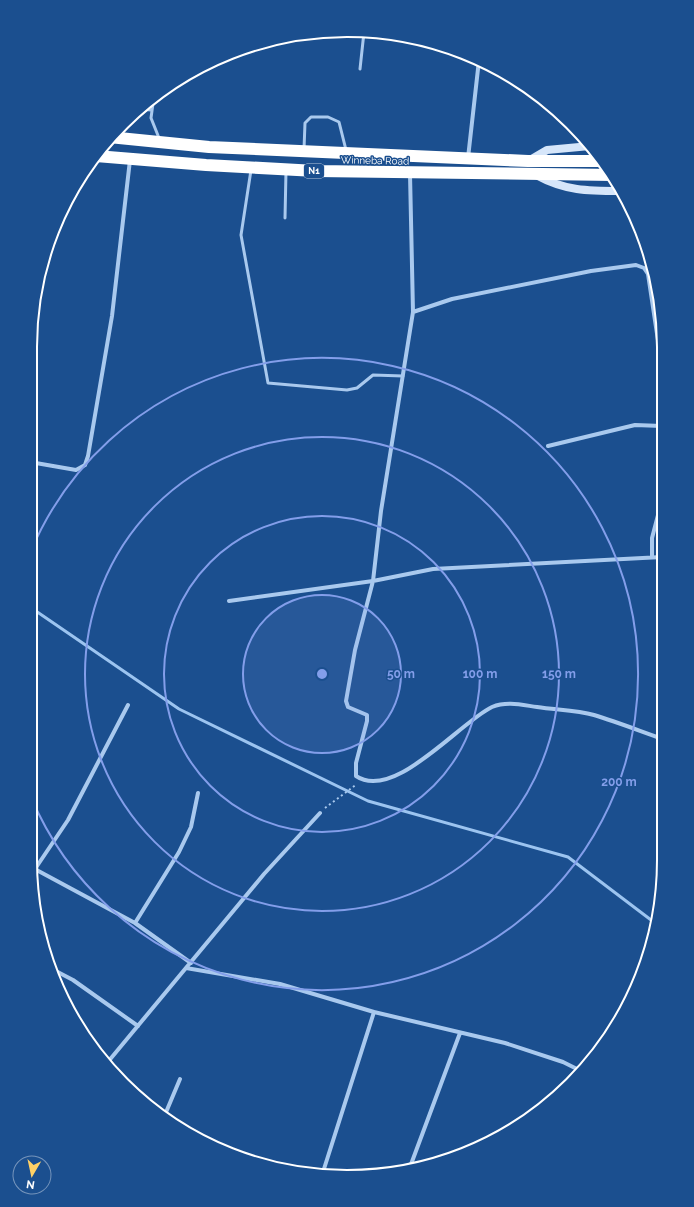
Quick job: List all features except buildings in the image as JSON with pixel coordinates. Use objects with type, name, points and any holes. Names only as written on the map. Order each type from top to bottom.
[{"type":"highway","name":"Winneba Road","points":[[119,138],[209,147],[528,161],[596,162]]},
{"type":"highway","name":"Winneba Road","points":[[102,157],[286,170],[605,175]]},
{"type":"main road","points":[[528,161],[547,150],[583,147]]},
{"type":"main road","name":"Winneba Road","points":[[534,174],[553,184],[573,189],[614,191]]},
{"type":"street","points":[[468,158],[478,66]]},
{"type":"street","points":[[37,463],[76,470],[85,465],[112,316],[130,159]]},
{"type":"street","points":[[410,172],[413,312],[381,511],[373,581],[355,650],[346,701],[348,706],[367,715],[367,721],[355,771],[356,776],[362,780],[369,781],[387,778],[414,766],[480,715],[493,707],[507,703],[593,715],[657,737]]},
{"type":"street","points":[[413,312],[452,299],[591,271],[636,265],[644,268],[648,273]]},
{"type":"street","points":[[648,277],[656,327]]},
{"type":"street","points":[[548,446],[635,425],[657,426]]},
{"type":"street","points":[[652,557],[652,538],[657,519]]},
{"type":"street","points":[[228,601],[373,581],[433,569],[657,557]]},
{"type":"street","points":[[37,862],[68,820],[128,705]]},
{"type":"street","points":[[135,923],[179,852],[191,827],[198,793]]},
{"type":"street","points":[[110,1059],[264,874],[320,813]]},
{"type":"street","points":[[38,870],[135,923],[191,963]]},
{"type":"street","points":[[186,968],[280,984],[374,1012],[505,1043],[563,1062],[576,1068]]},
{"type":"street","points":[[58,972],[73,980],[138,1026]]},
{"type":"street","points":[[324,1169],[374,1012]]},
{"type":"street","points":[[411,1163],[460,1033]]},
{"type":"street","points":[[166,1112],[180,1080]]},
{"type":"lane","points":[[360,69],[363,38]]},
{"type":"lane","points":[[152,106],[151,118],[161,142]]},
{"type":"lane","points":[[304,150],[305,123],[310,116],[328,117],[339,122],[346,152]]},
{"type":"lane","points":[[252,168],[242,235],[268,383],[347,390],[357,388],[373,375],[402,376]]},
{"type":"lane","points":[[285,218],[286,170]]},
{"type":"path","points":[[320,813],[362,780]]},
{"type":"waterway","points":[[37,612],[179,709],[368,801],[568,857],[651,920]]}]
